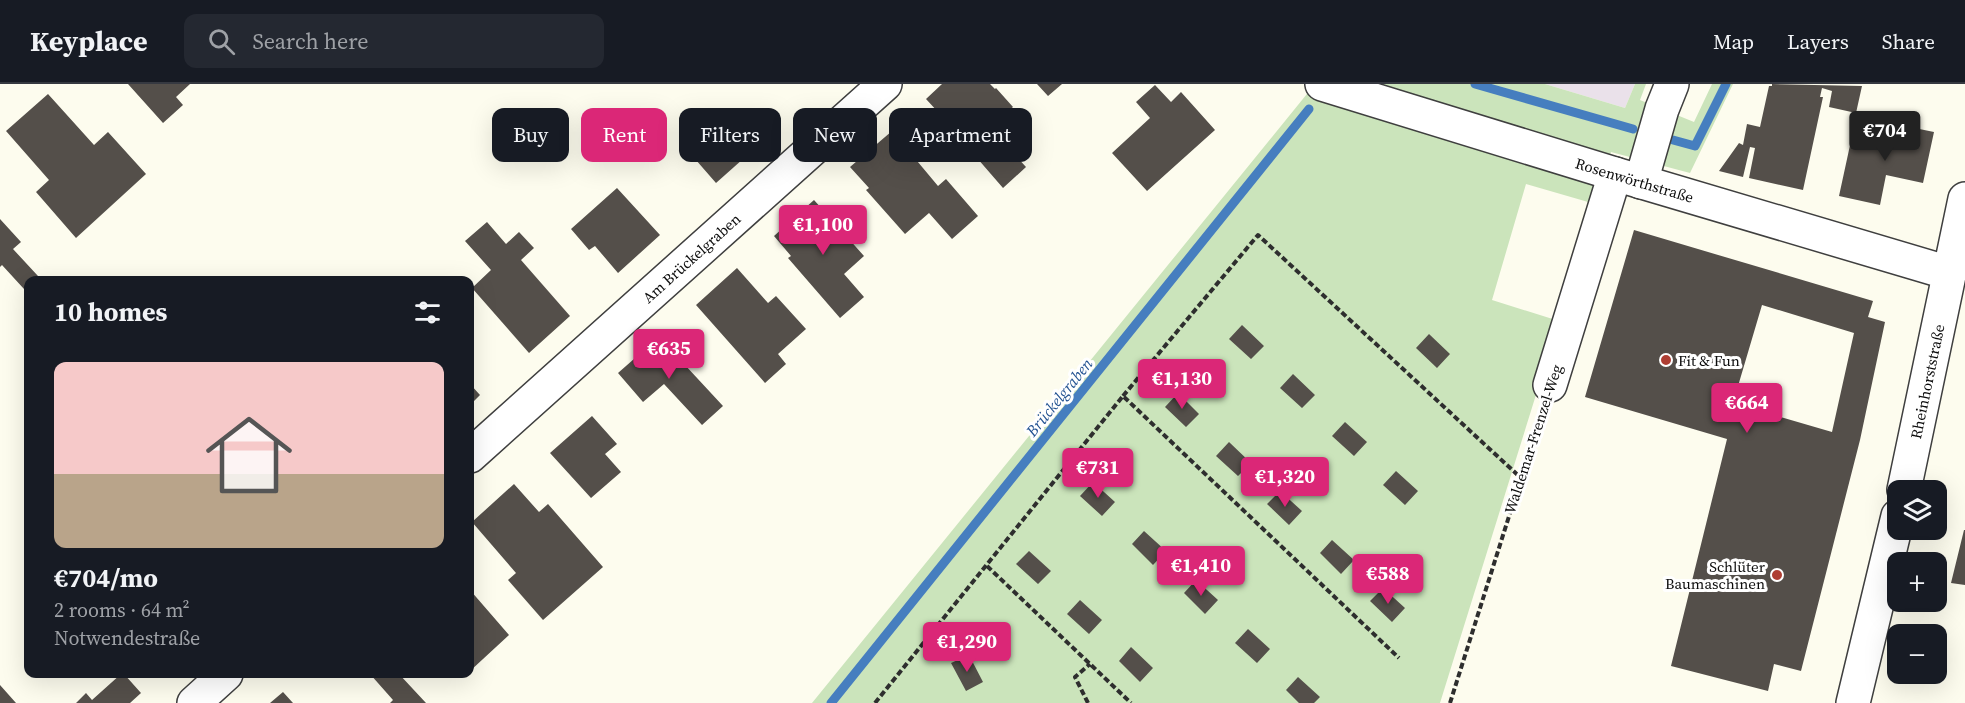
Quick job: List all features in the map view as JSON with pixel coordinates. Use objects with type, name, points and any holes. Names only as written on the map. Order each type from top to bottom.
[{"type":"street","name":"Am Brückelgraben","points":[[474,452],[885,84]]},
{"type":"street","name":"Rosenwörthstraße","points":[[1322,84],[1949,273]]},
{"type":"street","name":"Waldemar-Frenzel-Weg","points":[[1550,385],[1628,178],[1672,84]]},
{"type":"street","name":"Rheinhorststraße","points":[[1906,480],[1965,199]]},
{"type":"street","points":[[1853,703],[1892,540]]},
{"type":"street","points":[[194,703],[222,678]]},
{"type":"path","points":[[875,703],[1123,396],[1258,234],[1521,478]]},
{"type":"path","name":"Waldemar-Frenzel-Weg","points":[[1450,703],[1550,385]]},
{"type":"path","points":[[1123,396],[1399,658]]},
{"type":"path","points":[[987,566],[1131,703]]},
{"type":"path","points":[[1088,703],[1074,677],[1090,664]]},
{"type":"shaded area","points":[[1545,84],[1635,84],[1625,108]]},
{"type":"green space","points":[[1315,84],[1545,84],[1625,108],[1635,84],[1646,84],[1640,100],[1694,122],[1712,84],[1733,84],[1690,173],[1611,152],[1595,204],[1526,184],[1492,300],[1559,321],[1440,703],[812,703]]},
{"type":"building","points":[[128,84],[190,84],[176,97],[183,105],[163,123]]},
{"type":"building","points":[[942,84],[990,84],[1013,107],[934,108],[926,99]]},
{"type":"building","points":[[1037,84],[1062,84],[1048,96]]},
{"type":"building","points":[[1772,84],[1862,86],[1856,113],[1829,107],[1832,91],[1822,88],[1820,97],[1823,97],[1803,190],[1749,178],[1755,148],[1750,147],[1743,177],[1719,171],[1739,143],[1743,145],[1747,124],[1760,127],[1769,86]]},
{"type":"building","points":[[1155,85],[1171,102],[1181,92],[1215,130],[1147,191],[1112,153],[1150,118],[1136,102]]},
{"type":"building","points":[[48,94],[94,145],[108,132],[146,174],[76,238],[36,192],[49,180],[6,131]]},
{"type":"building","points":[[1890,123],[1934,132],[1923,183],[1886,175],[1880,205],[1839,196],[1852,136],[1886,143]]},
{"type":"building","points":[[889,134],[889,162],[918,162],[938,186],[946,179],[978,216],[952,239],[929,213],[905,234],[866,190],[869,188],[850,167],[856,162],[877,162],[877,144]]},
{"type":"building","points":[[698,162],[740,162],[716,183]]},
{"type":"building","points":[[980,162],[1022,162],[1026,167],[1003,188]]},
{"type":"building","points":[[617,188],[660,235],[618,273],[595,246],[589,250],[571,229]]},
{"type":"building","points":[[814,200],[864,256],[844,274],[864,297],[840,318],[788,258],[791,256],[774,236]]},
{"type":"building","points":[[0,219],[21,242],[13,249],[38,276],[24,276],[24,289],[2,265],[0,267]]},
{"type":"building","points":[[487,222],[506,244],[519,232],[534,248],[521,260],[570,316],[529,353],[474,290],[474,286],[491,270],[465,241]]},
{"type":"building","points":[[1634,230],[1873,301],[1868,317],[1885,322],[1860,440],[1801,671],[1774,664],[1768,691],[1671,666],[1727,439],[1585,397]],"holes":[[[1762,305],[1854,333],[1832,432],[1733,403]]]},
{"type":"building","points":[[737,268],[768,303],[776,296],[806,329],[778,354],[786,364],[765,383],[696,305]]},
{"type":"building","points":[[1242,325],[1264,346],[1251,359],[1229,339]]},
{"type":"building","points":[[1429,334],[1450,354],[1437,368],[1416,348]]},
{"type":"building","points":[[659,337],[723,406],[702,425],[664,384],[643,402],[618,373]]},
{"type":"building","points":[[1293,374],[1315,395],[1302,408],[1280,388]]},
{"type":"building","points":[[474,388],[480,395],[474,401]]},
{"type":"building","points":[[1178,393],[1199,414],[1186,427],[1165,407]]},
{"type":"building","points":[[592,416],[617,444],[605,454],[621,472],[591,498],[550,453]]},
{"type":"building","points":[[1345,422],[1367,442],[1354,456],[1332,436]]},
{"type":"building","points":[[1229,442],[1251,463],[1238,476],[1216,456]]},
{"type":"building","points":[[1396,471],[1418,491],[1405,505],[1383,485]]},
{"type":"building","points":[[1093,482],[1115,502],[1102,516],[1080,496]]},
{"type":"building","points":[[514,484],[539,512],[548,504],[603,567],[543,620],[508,580],[516,573],[474,524],[474,520]]},
{"type":"building","points":[[1280,491],[1302,511],[1289,525],[1267,504]]},
{"type":"building","points":[[1965,530],[1965,585],[1951,583]]},
{"type":"building","points":[[1144,531],[1166,551],[1153,565],[1132,544]]},
{"type":"building","points":[[1332,540],[1354,560],[1341,574],[1320,553]]},
{"type":"building","points":[[1029,551],[1051,571],[1038,584],[1016,564]]},
{"type":"building","points":[[1196,580],[1218,600],[1205,614],[1184,593]]},
{"type":"building","points":[[1383,588],[1405,608],[1392,622],[1370,601]]},
{"type":"building","points":[[474,595],[509,635],[474,667]]},
{"type":"building","points":[[1080,600],[1102,620],[1089,634],[1067,614]]},
{"type":"building","points":[[1248,629],[1270,649],[1257,663],[1235,643]]},
{"type":"building","points":[[1131,647],[1153,668],[1140,682],[1119,661]]},
{"type":"building","points":[[969,655],[983,682],[966,691],[951,663]]},
{"type":"building","points":[[1298,677],[1320,697],[1314,703],[1299,703],[1286,690]]},
{"type":"building","points":[[117,678],[128,678],[141,693],[130,703],[76,703],[86,693],[92,700]]},
{"type":"building","points":[[374,678],[403,678],[426,703],[390,703],[393,700]]},
{"type":"building","points":[[0,685],[16,703],[0,703]]},
{"type":"building","points":[[283,692],[293,703],[270,703]]},
{"type":"waterway","name":"Brückelgraben","points":[[1475,84],[1633,129]]},
{"type":"waterway","name":"Brückelgraben","points":[[1673,140],[1695,146],[1726,84]]},
{"type":"waterway","name":"Brückelgraben","points":[[831,703],[1309,109]]},
{"type":"place","name":"Fit & Fun","points":[[1666,360]]},
{"type":"place","name":"Schlüter Baumaschinen","points":[[1777,575]]}]
